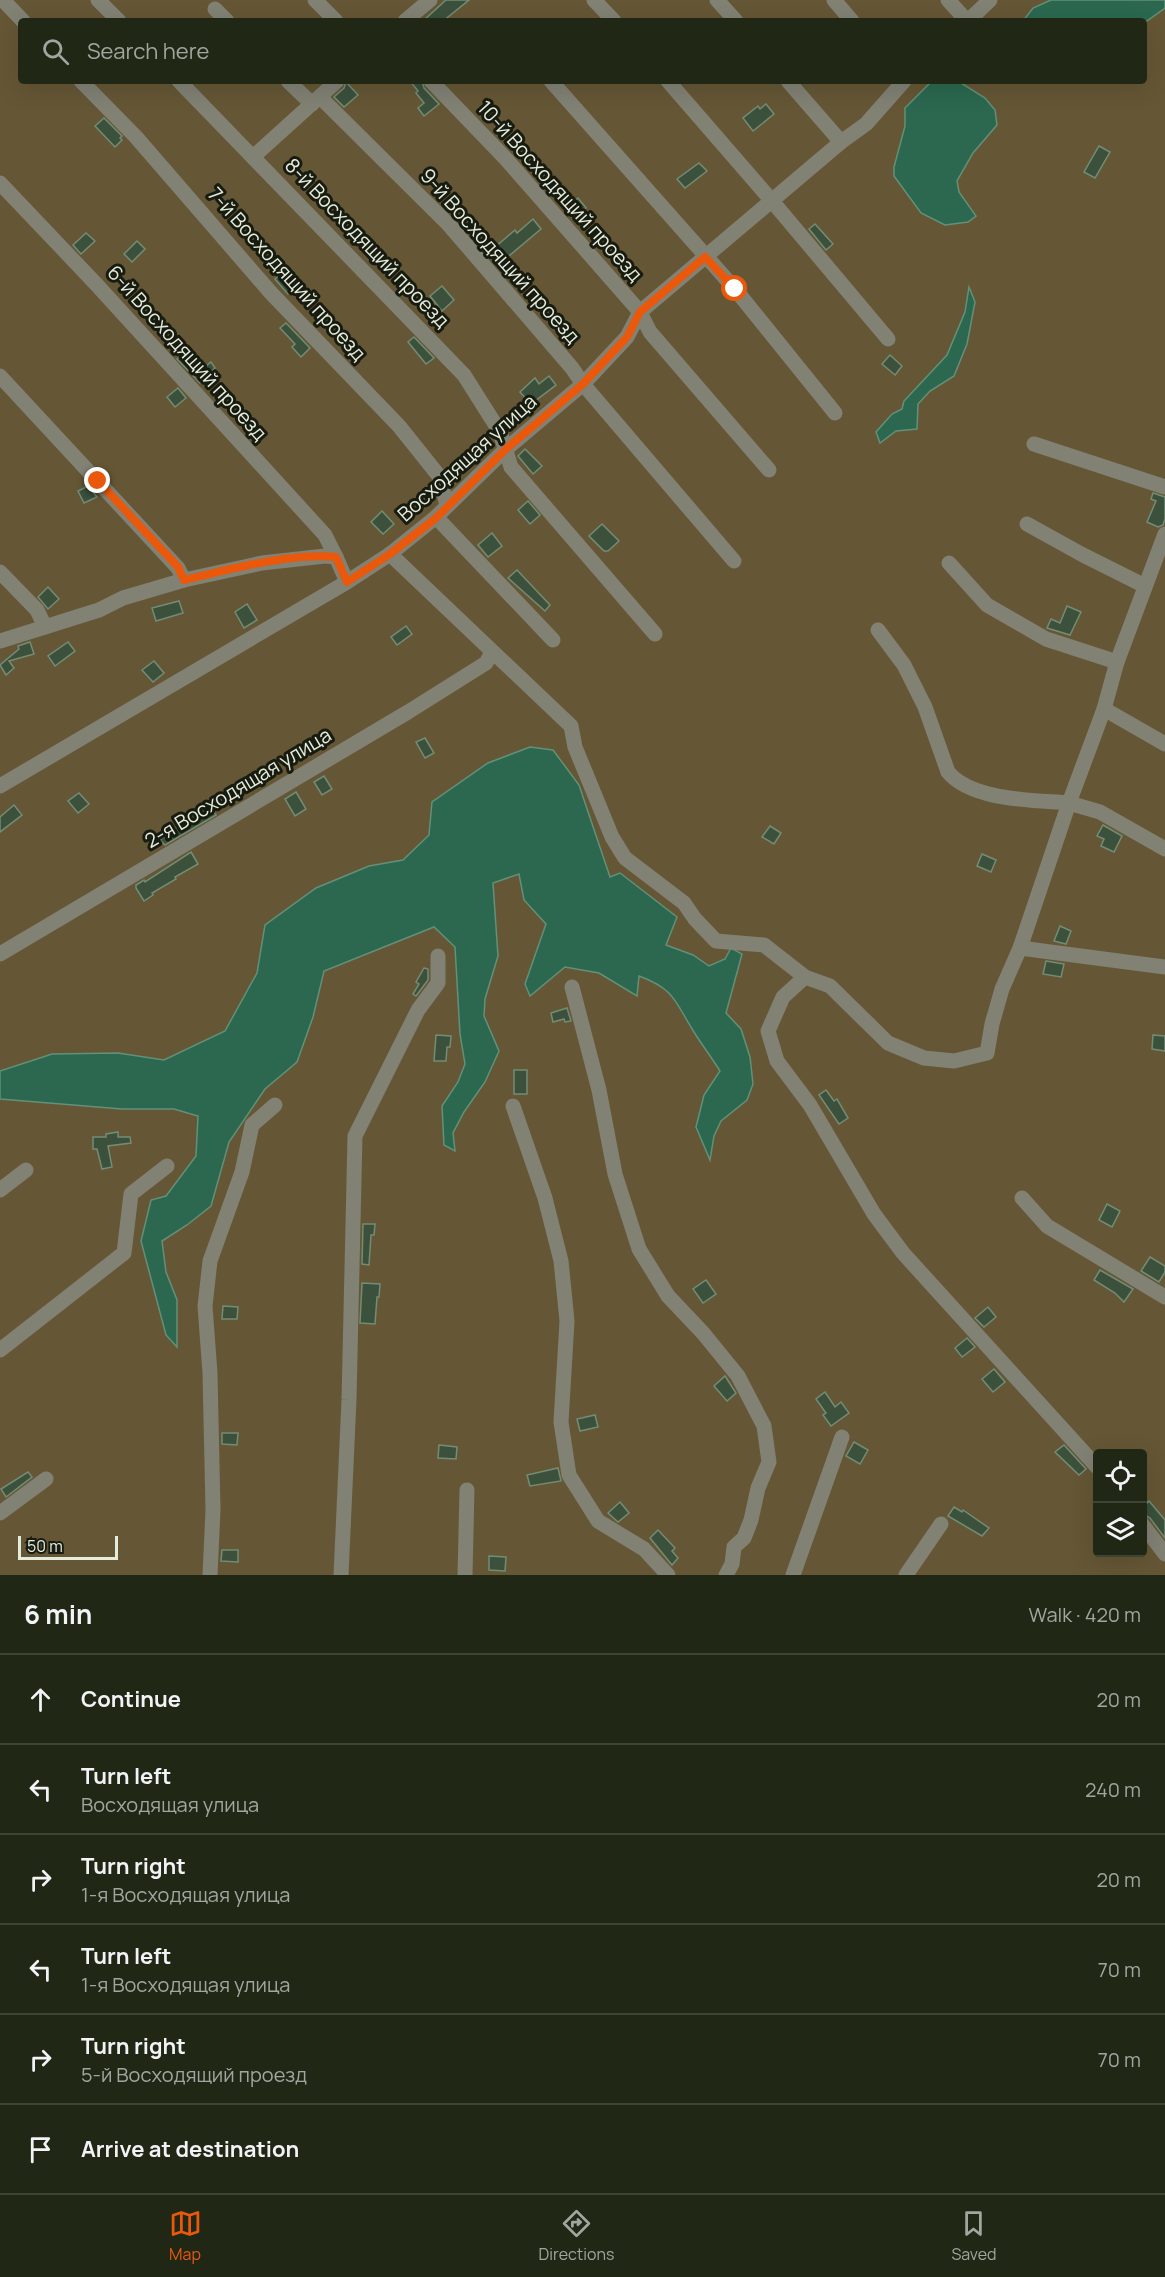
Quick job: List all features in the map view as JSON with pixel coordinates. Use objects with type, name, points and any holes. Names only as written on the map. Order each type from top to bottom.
[{"type":"street","points":[[3,0],[20,18]]},
{"type":"street","points":[[98,0],[116,18]]},
{"type":"street","points":[[315,0],[333,18]]},
{"type":"street","points":[[594,0],[611,18]]},
{"type":"street","points":[[717,0],[733,18]]},
{"type":"street","points":[[834,0],[849,18]]},
{"type":"street","points":[[948,0],[965,18]]},
{"type":"street","points":[[971,18],[990,0]]},
{"type":"street","points":[[408,18],[423,2]]},
{"type":"street","points":[[215,9],[224,18]]},
{"type":"street","name":"7-й Восходящий проезд","points":[[84,84],[136,137],[271,293],[399,426],[439,476],[447,505]]},
{"type":"street","name":"8-й Восходящий проезд","points":[[182,84],[464,375],[500,432],[511,467],[655,634]]},
{"type":"street","name":"9-й Восходящий проезд","points":[[292,84],[316,100],[449,225],[734,561]]},
{"type":"street","points":[[254,156],[335,84]]},
{"type":"street","name":"10-й Восходящий проезд","points":[[434,84],[506,159],[640,312],[650,332],[769,470]]},
{"type":"street","points":[[554,84],[735,289],[835,413]]},
{"type":"street","points":[[671,84],[888,339]]},
{"type":"street","points":[[791,84],[841,142]]},
{"type":"street","name":"Восходящая улица","points":[[0,786],[347,582],[390,554],[436,518],[506,449],[583,384],[627,337],[640,312],[841,142],[866,124],[899,84]]},
{"type":"street","name":"6-й Восходящий проезд","points":[[0,183],[96,284],[325,536],[347,582]]},
{"type":"street","points":[[0,376],[178,567],[184,580]]},
{"type":"street","points":[[1034,444],[1165,487]]},
{"type":"street","points":[[436,518],[554,640]]},
{"type":"street","points":[[1027,524],[1145,586]]},
{"type":"street","points":[[390,554],[571,726],[575,747],[612,837],[625,858],[684,903],[695,919],[716,941],[764,945],[805,976],[830,986],[888,1043],[924,1058],[954,1061],[987,1053],[1002,989],[1020,948],[1104,708],[1117,662],[1165,534]]},
{"type":"street","points":[[0,641],[99,610],[123,598],[184,580],[262,563],[325,556],[336,557]]},
{"type":"street","points":[[949,563],[987,605],[1046,639],[1117,662]]},
{"type":"street","points":[[0,572],[37,610],[45,627]]},
{"type":"street","points":[[878,630],[904,665],[925,707],[948,772],[953,778],[974,789],[1010,798],[1069,803],[1100,812],[1165,849]]},
{"type":"street","name":"2-я Восходящая улица","points":[[0,954],[408,712],[486,663],[492,652]]},
{"type":"street","points":[[1104,708],[1165,744]]},
{"type":"street","points":[[1020,948],[1165,967]]},
{"type":"street","points":[[341,1575],[355,1136],[418,1010],[438,982],[438,956]]},
{"type":"street","points":[[805,976],[783,997],[768,1031],[777,1061],[810,1105],[874,1214],[903,1253],[1093,1462]]},
{"type":"street","points":[[572,987],[599,1090],[615,1174],[639,1249],[668,1296],[738,1376],[764,1426],[769,1462],[758,1488],[751,1520],[744,1538],[734,1547],[732,1564],[726,1575]]},
{"type":"street","points":[[210,1575],[213,1498],[210,1373],[205,1306],[210,1262],[242,1172],[252,1125],[275,1105]]},
{"type":"street","points":[[513,1106],[545,1198],[561,1262],[567,1322],[561,1422],[569,1475],[598,1521],[644,1550],[668,1575]]},
{"type":"street","points":[[0,1350],[124,1253],[131,1194],[167,1166]]},
{"type":"street","points":[[0,1190],[26,1170]]},
{"type":"street","points":[[1022,1198],[1047,1226],[1165,1297]]},
{"type":"street","points":[[793,1575],[842,1437]]},
{"type":"street","points":[[0,1513],[46,1479]]},
{"type":"street","points":[[465,1575],[467,1490]]},
{"type":"street","points":[[906,1575],[941,1524]]},
{"type":"street","points":[[1147,1529],[1165,1554]]},
{"type":"shaded area","points":[[0,0],[1165,0],[1165,1575],[0,1575]]},
{"type":"shaded area","points":[[1051,0],[1165,0],[1165,8],[1147,21],[1147,18],[1025,18],[1033,8]]},
{"type":"shaded area","points":[[929,84],[963,84],[985,98],[995,110],[997,125],[973,153],[957,181],[959,192],[976,216],[968,222],[945,225],[921,213],[894,176],[894,167],[905,126],[905,108]]},
{"type":"shaded area","points":[[969,287],[975,302],[967,344],[954,376],[930,391],[918,404],[917,429],[896,431],[880,443],[876,432],[892,414],[902,409],[904,401],[947,355],[965,312]]},
{"type":"shaded area","points":[[530,747],[553,750],[579,785],[610,877],[620,873],[677,917],[666,945],[693,955],[709,966],[725,959],[731,948],[742,954],[726,1013],[741,1029],[750,1057],[753,1084],[747,1100],[721,1121],[714,1136],[710,1160],[696,1127],[704,1095],[720,1071],[673,998],[660,986],[639,976],[637,996],[599,973],[565,967],[530,996],[525,984],[546,924],[524,900],[519,874],[493,883],[498,956],[485,999],[484,1016],[499,1051],[485,1082],[464,1112],[453,1133],[455,1151],[444,1145],[442,1106],[458,1082],[465,1064],[460,1034],[455,947],[434,927],[324,971],[313,1017],[297,1062],[265,1089],[229,1142],[211,1206],[162,1241],[166,1272],[177,1300],[177,1347],[166,1335],[141,1241],[151,1200],[166,1196],[196,1156],[198,1116],[174,1109],[122,1109],[0,1099],[0,1071],[52,1054],[118,1053],[164,1060],[225,1031],[257,973],[265,925],[316,888],[369,866],[403,860],[429,835],[432,802],[488,763]]},
{"type":"building","points":[[446,0],[469,0],[447,18],[426,18]]},
{"type":"building","points":[[345,84],[348,84],[358,95],[344,107],[334,97]]},
{"type":"building","points":[[412,84],[423,84],[439,104],[424,116],[418,108],[424,103],[416,93],[418,91]]},
{"type":"building","points":[[766,104],[774,114],[753,131],[743,118],[758,106],[760,109]]},
{"type":"building","points":[[104,118],[122,136],[120,138],[122,140],[115,147],[95,126]]},
{"type":"building","points":[[1099,146],[1110,152],[1095,178],[1084,172]]},
{"type":"building","points":[[699,163],[707,171],[685,188],[677,179]]},
{"type":"building","points":[[578,198],[586,208],[575,217],[567,207]]},
{"type":"building","points":[[533,219],[541,229],[497,266],[487,254],[515,230],[517,233]]},
{"type":"building","points":[[815,224],[833,244],[826,250],[809,229]]},
{"type":"building","points":[[86,233],[95,241],[81,254],[73,245]]},
{"type":"building","points":[[137,241],[145,249],[132,262],[124,254]]},
{"type":"building","points":[[284,271],[298,284],[288,294],[275,279]]},
{"type":"building","points":[[442,286],[454,300],[442,311],[430,296]]},
{"type":"building","points":[[286,323],[310,348],[301,357],[292,347],[295,344],[280,328]]},
{"type":"building","points":[[414,337],[434,358],[426,364],[408,342]]},
{"type":"building","points":[[184,353],[201,370],[211,362],[215,368],[200,383],[177,359]]},
{"type":"building","points":[[890,355],[902,366],[895,375],[882,364]]},
{"type":"building","points":[[549,376],[556,385],[531,404],[520,392],[535,378],[539,384]]},
{"type":"building","points":[[178,388],[186,398],[175,407],[167,397]]},
{"type":"building","points":[[525,449],[542,466],[533,474],[518,456]]},
{"type":"building","points":[[88,486],[97,497],[84,503],[78,491]]},
{"type":"building","points":[[1153,493],[1165,497],[1165,519],[1163,525],[1158,527],[1147,522],[1156,501],[1151,499]]},
{"type":"building","points":[[528,501],[540,515],[530,524],[518,510]]},
{"type":"building","points":[[382,511],[394,524],[383,534],[371,522]]},
{"type":"building","points":[[602,524],[619,541],[608,551],[604,551],[589,536]]},
{"type":"building","points":[[492,533],[502,546],[488,557],[478,545]]},
{"type":"building","points":[[517,570],[550,605],[545,611],[508,578]]},
{"type":"building","points":[[48,587],[59,599],[48,609],[38,597]]},
{"type":"building","points":[[179,601],[183,613],[156,621],[152,608]]},
{"type":"building","points":[[247,604],[257,620],[244,628],[235,612]]},
{"type":"building","points":[[1067,606],[1081,612],[1070,635],[1047,628],[1051,619],[1060,623]]},
{"type":"building","points":[[406,626],[412,634],[397,645],[391,637]]},
{"type":"building","points":[[30,642],[34,654],[9,661],[14,668],[6,675],[0,665],[19,649],[18,646]]},
{"type":"building","points":[[68,642],[75,651],[55,666],[48,656]]},
{"type":"building","points":[[154,661],[164,673],[153,682],[142,670]]},
{"type":"building","points":[[425,738],[434,753],[425,758],[416,742]]},
{"type":"building","points":[[324,776],[332,789],[322,795],[314,782]]},
{"type":"building","points":[[296,792],[306,809],[295,816],[285,799]]},
{"type":"building","points":[[79,793],[89,804],[78,813],[68,801]]},
{"type":"building","points":[[207,804],[216,815],[165,845],[160,840]]},
{"type":"building","points":[[14,805],[22,815],[0,832],[0,817]]},
{"type":"building","points":[[1103,825],[1122,836],[1114,852],[1101,846],[1104,839],[1097,836]]},
{"type":"building","points":[[770,826],[781,833],[774,844],[762,837]]},
{"type":"building","points":[[191,852],[198,864],[175,877],[176,879],[152,893],[153,895],[144,901],[136,885],[144,880],[145,882]]},
{"type":"building","points":[[982,854],[996,860],[991,872],[977,866]]},
{"type":"building","points":[[1060,926],[1071,931],[1066,944],[1054,941]]},
{"type":"building","points":[[1046,961],[1064,964],[1061,977],[1043,974]]},
{"type":"building","points":[[424,968],[428,969],[428,980],[416,996],[413,994],[419,984],[416,982]]},
{"type":"building","points":[[567,1008],[571,1021],[565,1022],[564,1019],[553,1022],[551,1013]]},
{"type":"building","points":[[436,1035],[451,1036],[446,1061],[434,1061]]},
{"type":"building","points":[[1153,1035],[1165,1036],[1165,1051],[1152,1049]]},
{"type":"building","points":[[514,1070],[527,1070],[527,1094],[514,1094]]},
{"type":"building","points":[[826,1090],[834,1101],[837,1099],[848,1118],[839,1124],[819,1095]]},
{"type":"building","points":[[118,1132],[118,1137],[130,1137],[131,1143],[108,1146],[112,1167],[102,1169],[97,1149],[93,1149],[93,1137],[106,1137],[106,1134]]},
{"type":"building","points":[[1107,1204],[1120,1211],[1112,1227],[1099,1220]]},
{"type":"building","points":[[363,1224],[375,1224],[374,1235],[371,1235],[369,1265],[362,1264]]},
{"type":"building","points":[[1150,1257],[1165,1266],[1165,1272],[1159,1282],[1141,1271]]},
{"type":"building","points":[[1100,1270],[1133,1289],[1124,1302],[1115,1293],[1094,1280]]},
{"type":"building","points":[[706,1280],[716,1294],[703,1303],[693,1289]]},
{"type":"building","points":[[362,1283],[380,1284],[375,1324],[360,1323]]},
{"type":"building","points":[[223,1306],[238,1307],[237,1319],[222,1319]]},
{"type":"building","points":[[988,1307],[996,1317],[984,1327],[975,1318]]},
{"type":"building","points":[[967,1338],[975,1347],[962,1357],[955,1348]]},
{"type":"building","points":[[994,1369],[1005,1382],[993,1392],[982,1379]]},
{"type":"building","points":[[725,1376],[736,1393],[727,1401],[714,1386]]},
{"type":"building","points":[[825,1392],[835,1407],[841,1402],[849,1413],[831,1426],[823,1415],[826,1413],[816,1399]]},
{"type":"building","points":[[595,1415],[598,1427],[580,1431],[577,1419]]},
{"type":"building","points":[[222,1433],[238,1433],[237,1445],[222,1444]]},
{"type":"building","points":[[854,1442],[868,1450],[860,1464],[846,1456]]},
{"type":"building","points":[[439,1445],[457,1447],[456,1459],[438,1458]]},
{"type":"building","points":[[1064,1445],[1086,1469],[1079,1475],[1055,1452]]},
{"type":"building","points":[[558,1468],[561,1481],[530,1486],[527,1475]]},
{"type":"building","points":[[28,1472],[32,1477],[6,1497],[1,1489]]},
{"type":"building","points":[[1149,1501],[1165,1520],[1165,1538],[1147,1516]]},
{"type":"building","points":[[620,1502],[629,1513],[618,1522],[608,1513]]},
{"type":"building","points":[[954,1507],[962,1512],[963,1510],[989,1528],[982,1536],[948,1516]]},
{"type":"building","points":[[658,1530],[675,1548],[672,1551],[678,1558],[672,1565],[650,1538]]},
{"type":"building","points":[[222,1550],[238,1550],[238,1562],[221,1561]]},
{"type":"building","points":[[489,1556],[506,1557],[505,1571],[489,1570]]},
{"type":"route","points":[[98,481],[178,567],[184,580],[262,563],[325,556],[336,557],[347,582],[390,554],[436,518],[506,449],[583,384],[627,337],[640,312],[705,257],[735,289]]}]
